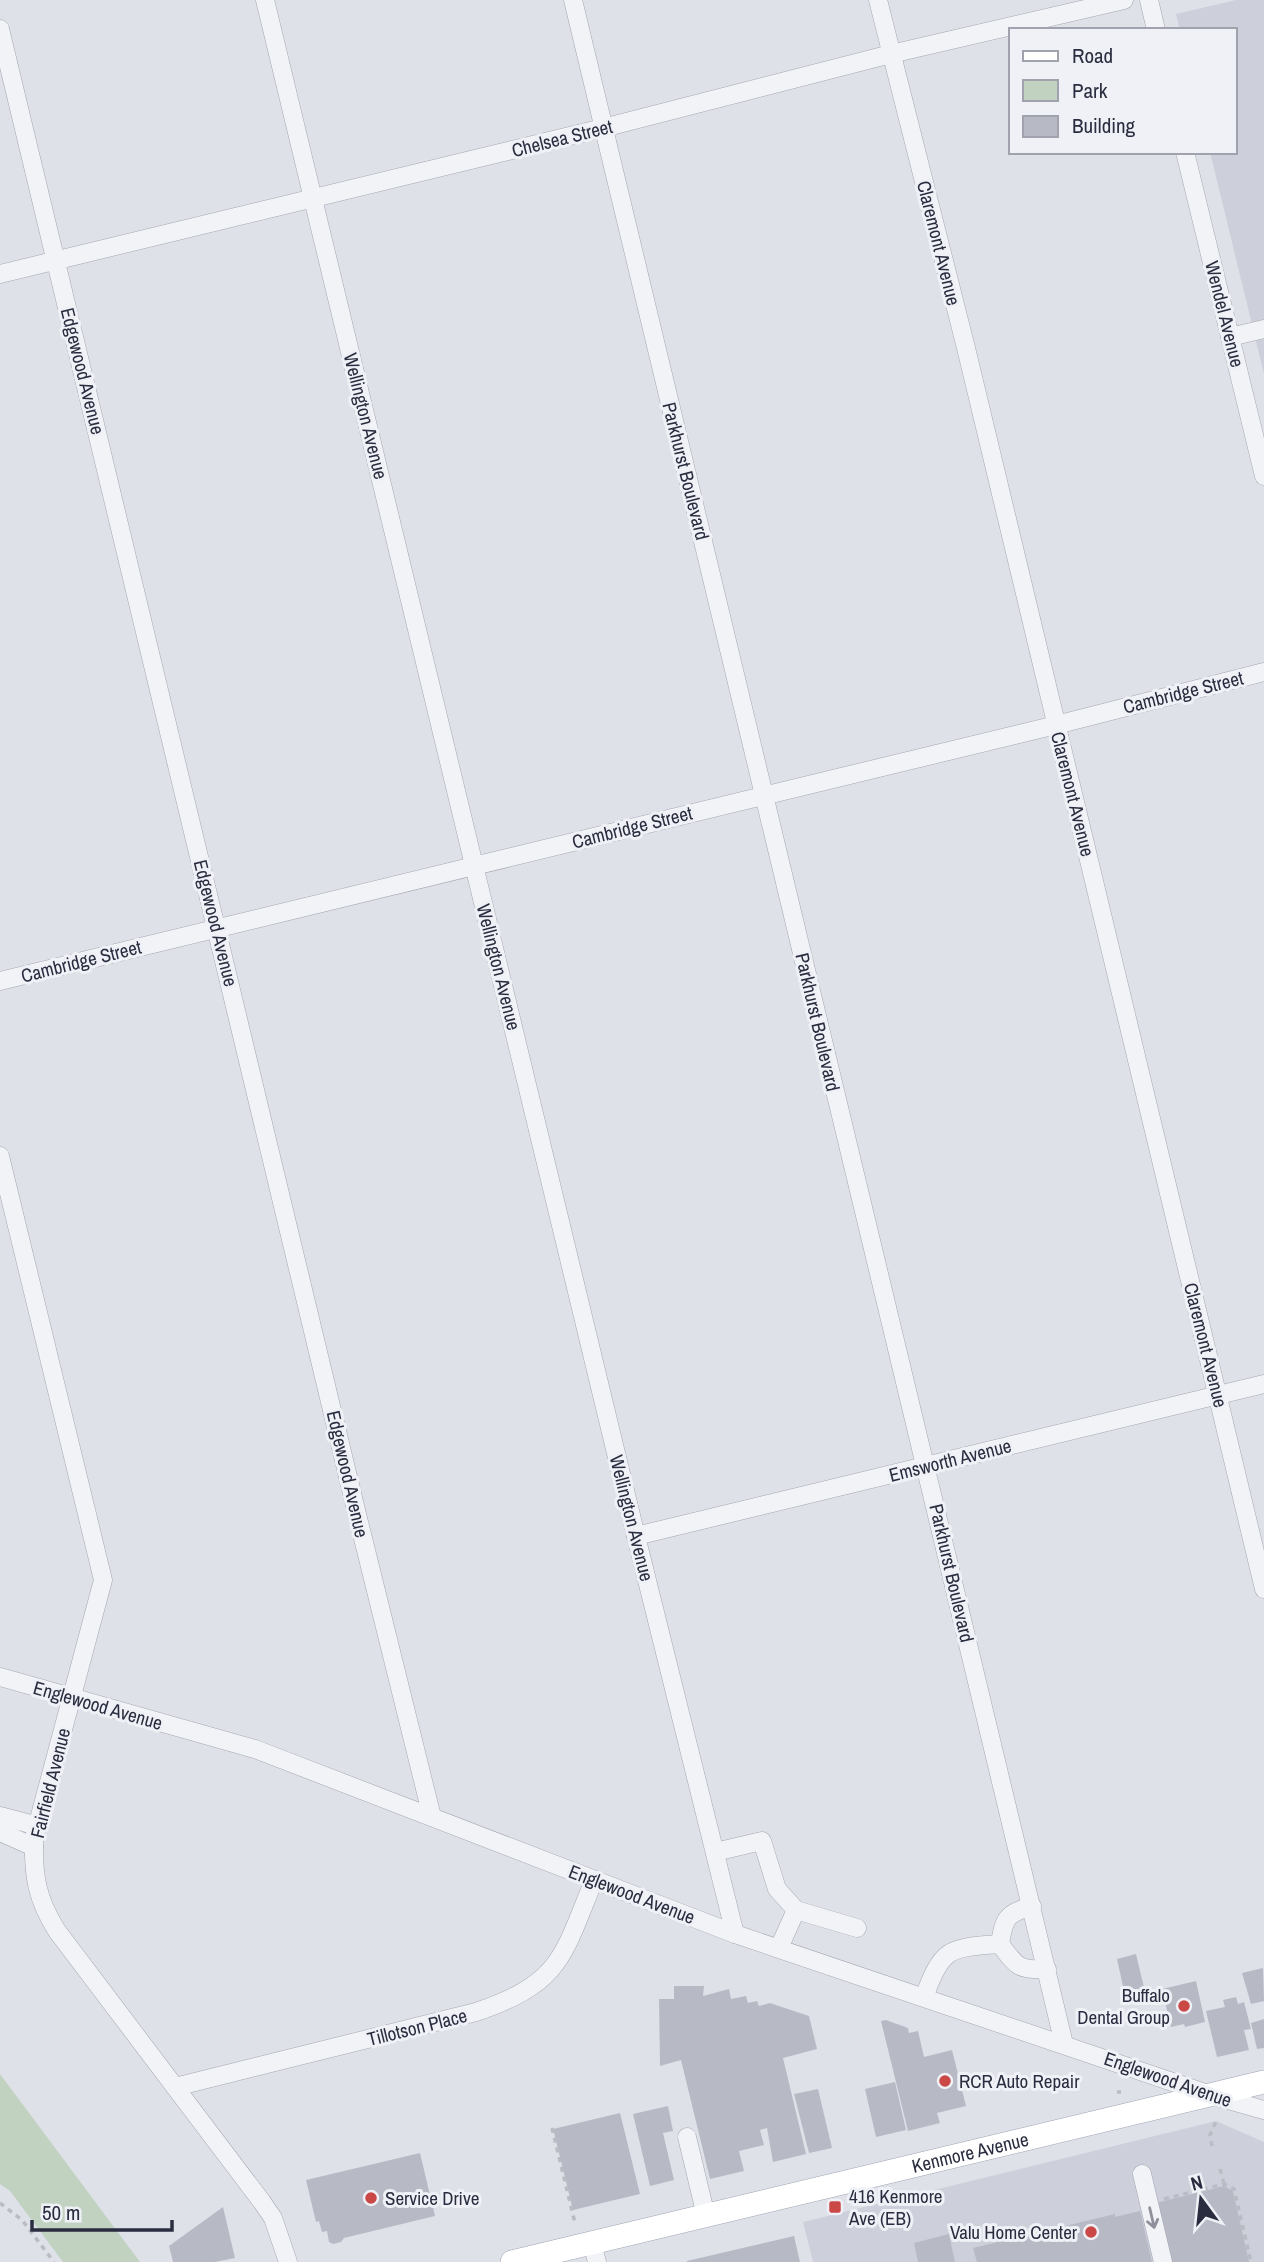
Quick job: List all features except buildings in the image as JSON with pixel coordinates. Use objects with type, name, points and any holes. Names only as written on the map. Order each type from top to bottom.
[{"type":"main road","name":"Kenmore Avenue","points":[[512,2262],[595,2252],[706,2216],[1264,2082]]},
{"type":"street","name":"Wellington Avenue","points":[[265,0],[636,1536],[735,1934]]},
{"type":"street","name":"Parkhurst Boulevard","points":[[573,0],[1065,2044]]},
{"type":"street","name":"Claremont Avenue","points":[[878,0],[969,361],[1264,1589]]},
{"type":"street","name":"Chelsea Street","points":[[0,274],[603,128],[891,54],[1124,0]]},
{"type":"street","points":[[1149,0],[1156,28]]},
{"type":"street","name":"Edgewood Avenue","points":[[0,29],[359,1524],[432,1817]]},
{"type":"street","name":"Wendel Avenue","points":[[1185,154],[1264,476]]},
{"type":"street","points":[[1230,337],[1264,329]]},
{"type":"street","name":"Cambridge Street","points":[[0,981],[1264,672]]},
{"type":"street","name":"Fairfield Avenue","points":[[0,1156],[103,1580],[38,1826],[33,1864],[37,1889],[45,1911],[57,1931],[262,2202],[276,2227],[288,2262]]},
{"type":"street","name":"Emsworth Avenue","points":[[636,1536],[1264,1384]]},
{"type":"street","name":"Englewood Avenue","points":[[0,1677],[255,1749],[735,1934],[1211,2095],[1264,2110]]},
{"type":"street","points":[[0,1816],[38,1826]]},
{"type":"street","points":[[0,1832],[34,1847]]},
{"type":"street","points":[[715,1852],[762,1842],[777,1889],[796,1910],[858,1928]]},
{"type":"street","name":"Tillotson Place","points":[[174,2087],[463,2016],[509,2001],[540,1981],[563,1955],[594,1880]]},
{"type":"street","points":[[1031,1906],[1011,1912],[1003,1924],[1000,1944],[1015,1965],[1027,1970],[1046,1969]]},
{"type":"street","points":[[779,1948],[796,1910]]},
{"type":"street","points":[[924,1997],[935,1966],[948,1952],[1000,1944]]},
{"type":"street","points":[[687,2137],[706,2216]]},
{"type":"street","points":[[1142,2174],[1163,2262]]},
{"type":"path","points":[[1212,2146],[1210,2135],[1217,2119]]},
{"type":"path","points":[[552,2128],[575,2224]]},
{"type":"path","points":[[1220,2169],[1227,2186]]},
{"type":"path","points":[[1155,2201],[1227,2186],[1234,2189],[1251,2262]]},
{"type":"path","points":[[0,2203],[22,2220],[54,2262]]},
{"type":"shaded area","points":[[1236,0],[1264,0],[1264,374],[1210,154],[1236,154],[1236,28],[1180,28],[1176,14]]},
{"type":"shaded area","points":[[1216,2121],[1264,2142],[1264,2262],[813,2262],[803,2222]]},
{"type":"green space","points":[[0,2074],[140,2262],[63,2262],[10,2191],[0,2184]]},
{"type":"place","name":"Buffalo Dental Group","points":[[1184,2006]]},
{"type":"place","name":"RCR Auto Repair","points":[[945,2081]]},
{"type":"place","name":"Service Drive","points":[[371,2198]]},
{"type":"place","name":"416 Kenmore Ave (EB)","points":[[835,2207]]},
{"type":"place","name":"Valu Home Center","points":[[1091,2232]]}]
